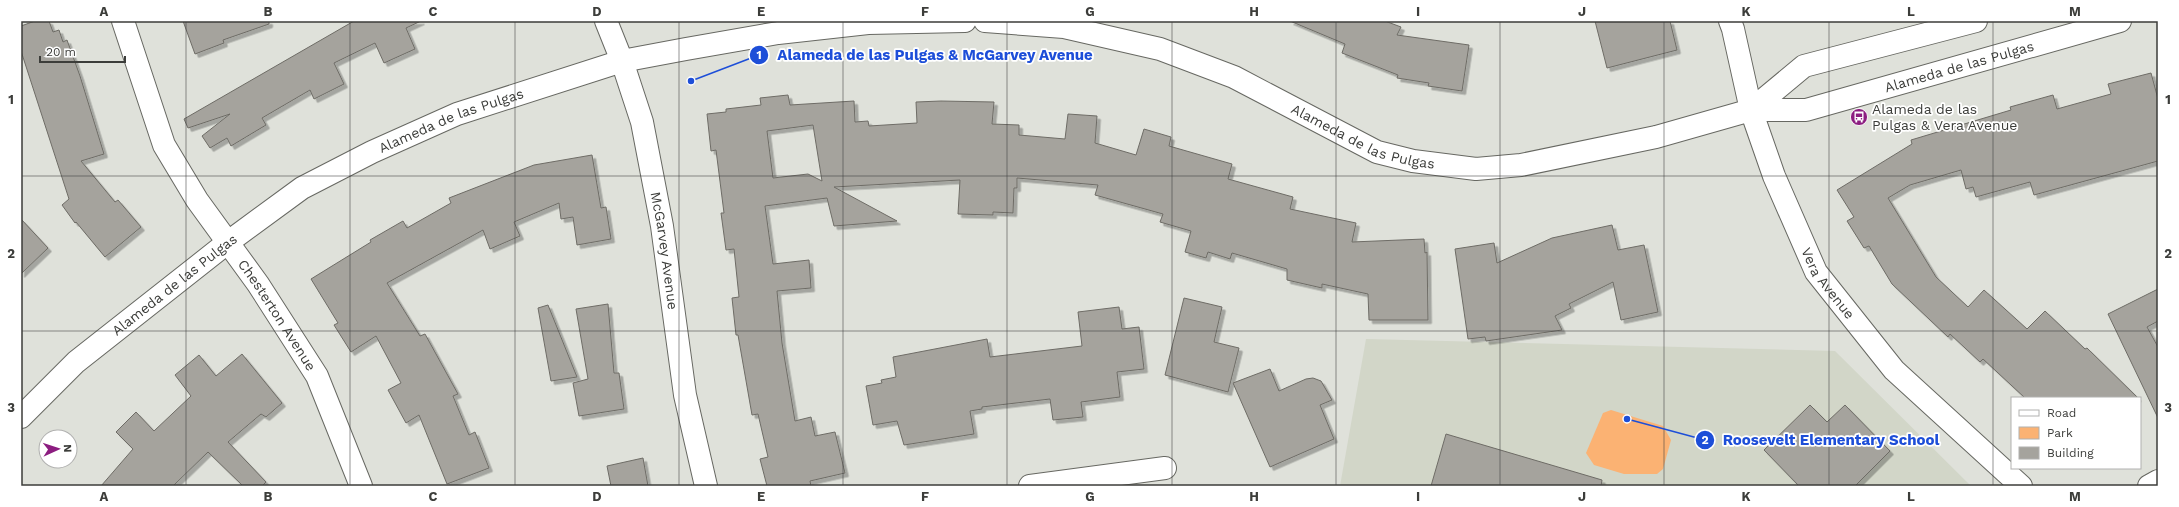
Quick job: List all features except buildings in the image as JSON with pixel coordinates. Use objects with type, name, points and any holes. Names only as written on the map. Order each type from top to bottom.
[{"type":"main road","name":"Chesterton Avenue","points":[[123,21],[164,145],[197,200],[258,284],[317,376],[361,486]]},
{"type":"main road","name":"McGarvey Avenue","points":[[606,21],[622,61],[642,122],[661,218],[685,396],[706,486]]},
{"type":"main road","name":"Alameda de las Pulgas","points":[[21,418],[76,362],[227,243],[302,188],[372,152],[457,114],[622,61],[786,32],[868,22],[965,21]]},
{"type":"main road","name":"Alameda de las Pulgas","points":[[984,21],[1064,27],[1160,49],[1234,77],[1288,103],[1333,130],[1377,152],[1413,161],[1468,168],[1521,165],[1606,148],[1656,137],[1751,110],[1806,110],[2120,21]]},
{"type":"main road","name":"Vera Avenue","points":[[1730,21],[1751,110],[1774,176],[1816,272],[1894,370],[2021,486]]},
{"type":"main road","name":"Alameda de las Pulgas","points":[[1751,110],[1804,66],[1976,21]]},
{"type":"main road","points":[[1030,486],[1166,468]]},
{"type":"main road","points":[[2149,486],[2158,481]]},
{"type":"shaded area","points":[[1366,339],[1835,351],[1971,486],[1340,486]]},
{"type":"green space","points":[[1611,410],[1663,426],[1671,440],[1663,469],[1657,474],[1624,474],[1594,465],[1586,453],[1603,413]]},
{"type":"place","name":"Alameda de las Pulgas & McGarvey Avenue","points":[[691,81]]},
{"type":"place","name":"Alameda de las Pulgas & Vera Avenue","points":[[1859,117]]},
{"type":"place","name":"Roosevelt Elementary School","points":[[1627,419]]}]
